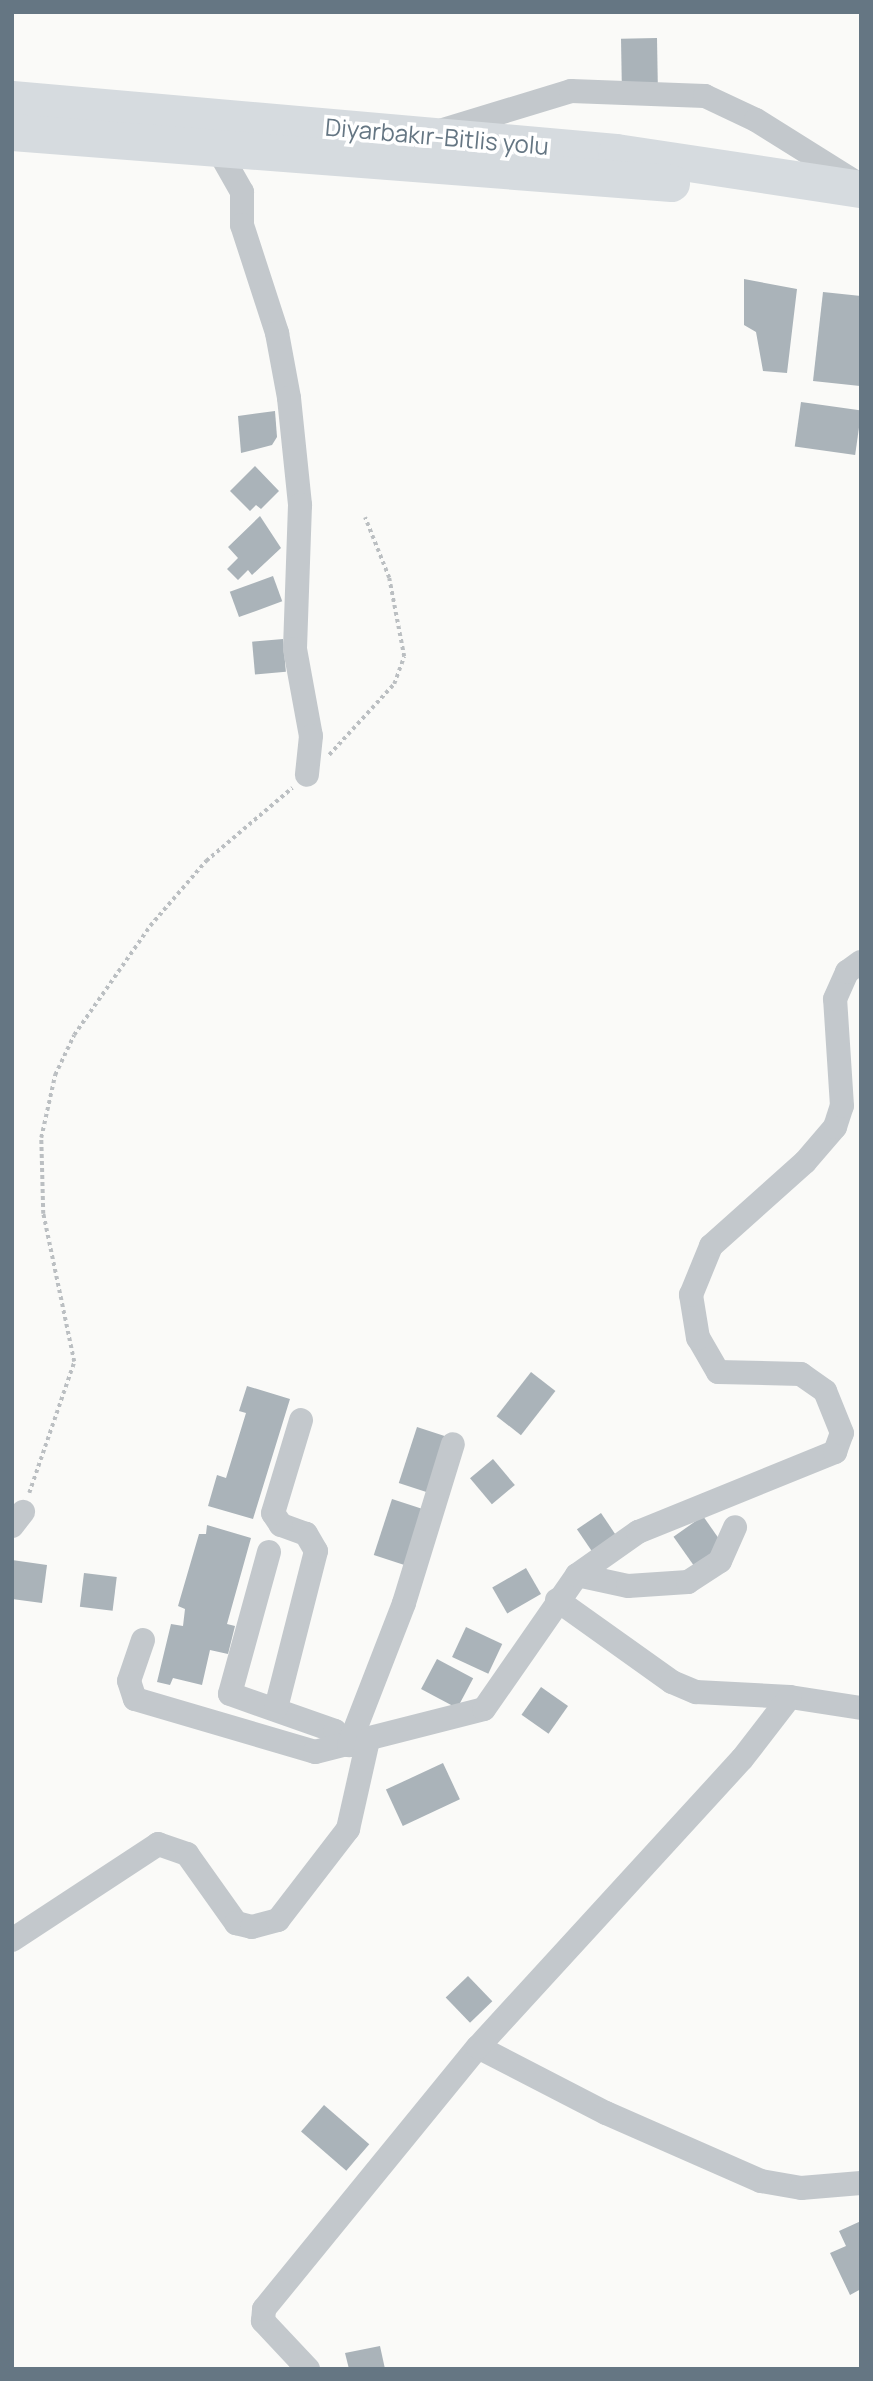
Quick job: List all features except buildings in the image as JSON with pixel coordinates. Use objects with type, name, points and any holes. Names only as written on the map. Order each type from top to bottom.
[{"type":"highway","name":"Diyarbakır-Bitlis yolu","points":[[12,99],[418,137],[616,152],[861,187]]},
{"type":"highway","name":"Diyarbakır-Bitlis yolu","points":[[12,132],[718,187],[861,211]]},
{"type":"street","points":[[418,137],[571,91],[705,96],[756,120],[861,187]]},
{"type":"street","points":[[216,146],[242,192],[242,225],[276,333],[289,397],[300,505],[295,649],[312,736],[307,775]]},
{"type":"street","points":[[144,1640],[129,1681],[135,1699],[315,1752],[484,1709],[557,1600],[577,1575],[638,1532],[835,1452],[842,1433],[825,1391],[801,1374],[718,1372],[698,1338],[691,1294],[711,1246],[805,1162],[835,1127],[842,1105],[835,999],[847,972],[861,962]]},
{"type":"street","points":[[276,1709],[316,1551],[306,1534],[277,1521],[273,1509],[301,1420]]},
{"type":"street","points":[[12,1940],[158,1844],[187,1854],[236,1923],[253,1927],[278,1920],[348,1829],[358,1743],[453,1444]]},
{"type":"street","points":[[577,1575],[628,1586],[688,1581],[720,1561],[735,1527]]},
{"type":"street","points":[[269,1552],[230,1694],[335,1731],[358,1743]]},
{"type":"street","points":[[557,1600],[672,1682],[696,1692],[790,1697],[861,1709]]},
{"type":"street","points":[[308,2369],[263,2320],[264,2309],[478,2047],[742,1759],[790,1697]]},
{"type":"street","points":[[478,2047],[606,2113],[761,2181],[801,2188],[861,2183]]},
{"type":"path","points":[[18,1519],[74,1362],[54,1282],[42,1203],[41,1138],[55,1074],[74,1035],[150,926],[206,861],[307,775],[359,726],[402,666],[401,625],[365,518]]}]
